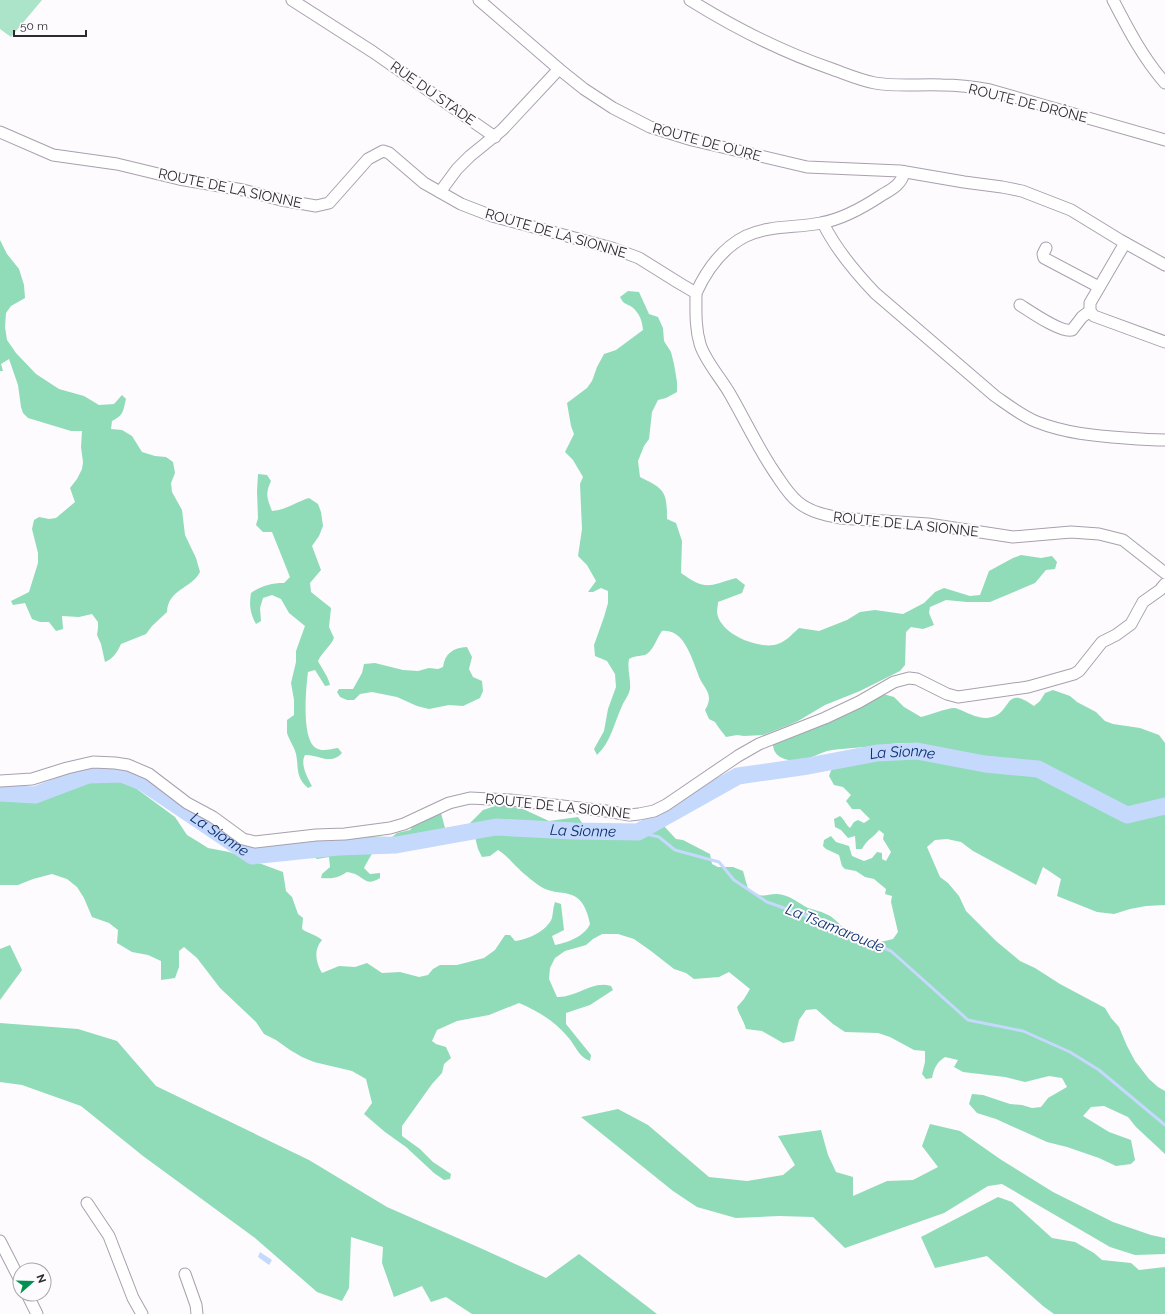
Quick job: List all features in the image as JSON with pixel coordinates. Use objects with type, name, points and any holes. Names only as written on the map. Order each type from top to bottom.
[{"type":"street","name":"RUE DU STADE","points":[[292,0],[373,52],[495,136]]},
{"type":"street","name":"ROUTE DE OURE","points":[[479,0],[559,69],[599,99],[650,127],[686,138],[807,167],[904,172],[1002,187],[1028,193],[1071,210],[1125,243],[1165,264]]},
{"type":"street","name":"ROUTE DE DRÔNE","points":[[690,0],[730,24],[774,46],[815,63],[875,83],[942,84],[990,90],[1165,140]]},
{"type":"street","points":[[1113,0],[1134,40],[1165,83]]},
{"type":"street","points":[[440,192],[457,169],[470,156],[495,136],[559,69]]},
{"type":"street","name":"ROUTE DE LA SIONNE","points":[[0,132],[53,155],[117,164],[243,190],[281,200],[316,206],[328,203],[368,159],[383,151],[393,157],[424,183],[461,204],[492,216],[612,248],[639,258],[696,292],[696,326],[698,339],[703,353],[721,380],[787,491],[808,509],[826,516],[840,518],[928,524],[1013,536],[1071,532],[1099,534],[1123,540],[1165,573]]},
{"type":"street","points":[[696,292],[704,276],[714,262],[729,247],[741,238],[766,230],[823,223],[840,218],[871,202],[901,182],[904,172]]},
{"type":"street","points":[[823,223],[860,277],[875,293],[995,396],[1009,406],[1035,421],[1076,433],[1165,440]]},
{"type":"street","points":[[1125,243],[1090,302],[1090,311],[1094,316],[1165,342]]},
{"type":"street","points":[[1046,248],[1043,254],[1044,258],[1099,287]]},
{"type":"street","points":[[1020,305],[1067,331],[1072,330],[1082,317],[1090,311]]},
{"type":"street","name":"ROUTE DE LA SIONNE","points":[[0,781],[32,779],[93,762],[128,765],[149,774],[187,803],[213,817],[243,839],[255,842],[316,835],[345,834],[390,828],[404,824],[449,804],[470,798],[510,800],[639,814],[654,811],[666,805],[738,756],[759,744],[825,718],[902,679],[917,679],[947,694],[958,697],[1028,687],[1074,674],[1079,671],[1102,642],[1116,635],[1130,624],[1143,602],[1160,590],[1165,584]]},
{"type":"street","points":[[87,1203],[109,1236],[132,1298],[142,1314]]},
{"type":"street","points":[[0,1241],[12,1264]]},
{"type":"street","points":[[185,1274],[196,1305],[197,1314]]},
{"type":"street","points":[[31,1302],[37,1314]]},
{"type":"green space","points":[[0,0],[42,0],[11,37],[0,29]]},
{"type":"green space","points":[[0,240],[7,254],[19,269],[24,285],[25,298],[11,306],[6,313],[5,327],[7,340],[16,353],[36,374],[59,389],[84,396],[99,405],[114,404],[122,395],[126,399],[123,410],[119,417],[112,421],[111,429],[122,430],[132,436],[142,452],[155,456],[166,457],[173,462],[175,473],[171,483],[172,492],[182,510],[185,535],[196,558],[200,572],[196,578],[171,598],[168,604],[167,612],[146,634],[121,644],[113,657],[105,662],[101,644],[97,635],[98,622],[92,614],[79,617],[62,616],[63,629],[56,631],[49,622],[40,622],[32,619],[25,603],[13,605],[11,601],[29,592],[38,563],[38,553],[32,529],[34,520],[39,517],[49,519],[56,518],[75,502],[70,488],[82,469],[83,462],[81,447],[82,431],[71,431],[28,418],[23,413],[21,407],[18,385],[9,359],[1,364],[3,371],[0,371]]},
{"type":"green space","points":[[628,291],[639,292],[649,314],[658,317],[663,328],[664,341],[671,352],[677,382],[677,392],[666,398],[658,400],[652,412],[649,439],[644,446],[638,461],[640,477],[660,488],[663,492],[666,503],[667,519],[676,523],[682,541],[681,573],[689,579],[702,585],[713,585],[736,578],[745,585],[742,593],[718,602],[717,612],[719,620],[739,638],[757,644],[774,645],[785,641],[799,628],[819,631],[847,620],[860,612],[875,610],[903,614],[924,603],[935,592],[944,588],[970,596],[980,595],[989,571],[1021,555],[1041,558],[1052,556],[1057,562],[1055,569],[1046,570],[1035,583],[990,602],[946,600],[930,607],[929,613],[934,625],[923,629],[911,627],[906,632],[905,665],[900,671],[860,691],[825,705],[798,721],[763,735],[737,735],[726,737],[715,722],[709,719],[705,710],[709,701],[708,694],[701,681],[688,648],[677,635],[662,631],[653,648],[648,653],[629,659],[628,667],[630,685],[628,696],[622,706],[606,744],[597,755],[594,749],[604,731],[608,709],[616,687],[615,674],[607,661],[595,656],[594,645],[608,603],[608,591],[601,588],[593,592],[588,592],[596,581],[587,565],[578,556],[582,529],[580,484],[583,477],[573,460],[565,452],[574,434],[567,403],[587,388],[592,381],[604,354],[616,350],[643,330],[641,320],[637,312],[621,300],[620,297]]},
{"type":"green space","points":[[258,474],[267,475],[271,481],[267,496],[272,511],[282,509],[309,498],[318,504],[321,512],[323,526],[319,536],[312,546],[321,570],[310,583],[311,592],[331,608],[329,627],[334,638],[318,661],[330,685],[325,686],[315,670],[308,672],[306,689],[306,724],[311,743],[316,748],[324,750],[338,748],[342,753],[333,759],[305,755],[303,762],[306,775],[312,786],[308,788],[299,776],[296,754],[287,733],[287,720],[294,715],[294,700],[291,683],[296,662],[296,651],[305,626],[289,613],[281,599],[272,595],[263,598],[260,608],[261,621],[256,624],[250,609],[251,593],[266,585],[284,583],[290,577],[272,532],[263,532],[256,525],[258,518]]},
{"type":"green space","points":[[467,647],[472,657],[469,669],[473,677],[482,681],[483,691],[480,698],[463,706],[449,705],[429,709],[417,706],[397,697],[372,692],[360,694],[354,700],[347,700],[340,697],[337,692],[339,689],[353,689],[362,673],[364,664],[375,663],[403,670],[418,671],[429,668],[438,669],[443,667],[444,662],[450,652]]},
{"type":"green space","points":[[1053,690],[1070,696],[1077,702],[1096,712],[1105,721],[1113,724],[1140,728],[1159,735],[1165,743],[1165,905],[1146,906],[1114,914],[1097,912],[1057,896],[1061,879],[1043,867],[1036,885],[973,851],[961,842],[947,839],[935,840],[927,847],[940,877],[948,883],[959,896],[966,911],[996,941],[1020,961],[1105,1008],[1119,1027],[1135,1061],[1149,1079],[1165,1091],[1165,1154],[1136,1127],[1128,1117],[1104,1106],[1091,1107],[1083,1116],[1109,1132],[1131,1140],[1135,1160],[1131,1164],[1116,1166],[1099,1158],[1047,1142],[996,1119],[977,1113],[969,1104],[972,1094],[983,1095],[1010,1104],[1032,1108],[1041,1107],[1048,1098],[1067,1087],[1062,1078],[1049,1076],[1025,1082],[1005,1077],[963,1072],[954,1067],[958,1060],[945,1057],[936,1066],[932,1078],[926,1079],[922,1074],[925,1062],[925,1051],[914,1050],[890,1037],[878,1033],[845,1032],[816,1009],[806,1010],[799,1020],[794,1041],[783,1043],[762,1031],[746,1029],[737,1007],[750,989],[729,972],[719,977],[694,979],[686,973],[674,969],[634,939],[618,934],[602,934],[586,945],[565,951],[555,958],[550,968],[549,979],[557,997],[571,995],[597,985],[611,986],[613,990],[590,1005],[566,1013],[566,1024],[591,1055],[590,1061],[582,1057],[570,1039],[551,1021],[533,1009],[519,1003],[489,1015],[457,1021],[437,1030],[432,1041],[446,1047],[451,1058],[444,1064],[442,1073],[432,1084],[402,1126],[402,1136],[420,1149],[433,1162],[451,1174],[450,1179],[444,1180],[434,1173],[406,1147],[364,1114],[372,1103],[366,1079],[352,1071],[314,1062],[302,1057],[264,1034],[256,1022],[220,988],[197,958],[184,947],[179,951],[179,967],[175,978],[161,980],[161,961],[148,955],[132,952],[117,943],[118,930],[109,923],[92,917],[84,898],[77,887],[67,879],[52,874],[18,885],[0,885],[0,801],[9,801],[47,794],[92,782],[114,780],[126,781],[175,817],[187,835],[208,848],[229,852],[283,872],[286,891],[292,897],[298,914],[303,918],[302,929],[322,940],[317,948],[316,956],[322,973],[339,966],[355,967],[367,963],[382,973],[400,972],[419,977],[428,975],[433,969],[440,965],[457,965],[484,958],[495,950],[505,935],[510,935],[515,941],[525,939],[536,934],[546,927],[552,918],[555,902],[561,904],[564,930],[552,936],[555,945],[570,941],[584,932],[590,924],[586,909],[582,902],[572,895],[547,890],[540,886],[527,877],[498,850],[490,856],[482,857],[475,837],[469,836],[416,847],[396,849],[383,853],[373,852],[364,868],[370,874],[380,873],[380,878],[370,882],[355,874],[347,872],[335,878],[321,878],[322,874],[330,867],[329,857],[317,859],[310,855],[313,850],[338,849],[344,847],[351,839],[360,836],[392,837],[397,833],[410,830],[419,818],[441,813],[445,828],[468,825],[483,810],[503,805],[523,809],[549,821],[578,817],[585,827],[612,838],[625,839],[663,825],[676,839],[683,840],[710,854],[712,864],[718,867],[733,867],[743,871],[748,889],[754,893],[762,896],[778,894],[786,896],[808,908],[822,912],[831,917],[859,941],[865,943],[879,942],[893,939],[898,932],[891,902],[892,896],[885,894],[886,889],[874,879],[865,877],[856,871],[845,869],[842,866],[839,855],[823,846],[824,840],[831,836],[836,842],[849,846],[852,856],[864,861],[872,858],[877,852],[882,853],[882,859],[886,861],[891,852],[883,839],[884,834],[879,830],[862,849],[856,849],[855,836],[848,838],[841,830],[835,827],[834,819],[840,816],[850,828],[854,822],[858,820],[864,823],[870,819],[860,809],[852,809],[846,801],[851,795],[843,787],[834,785],[829,776],[832,768],[841,763],[884,757],[891,754],[909,755],[914,753],[913,744],[898,743],[833,750],[807,759],[786,760],[778,756],[773,744],[883,694],[894,697],[904,707],[921,717],[954,708],[977,717],[988,718],[1003,710],[1013,698],[1024,700],[1034,706],[1040,701],[1045,693]]},
{"type":"green space","points":[[10,945],[22,970],[0,1000],[0,949]]},
{"type":"green space","points":[[0,1023],[78,1029],[117,1041],[156,1086],[309,1160],[387,1207],[546,1278],[579,1254],[657,1314],[472,1314],[446,1297],[431,1302],[422,1286],[394,1297],[382,1263],[383,1247],[351,1237],[349,1288],[342,1301],[317,1292],[255,1238],[143,1156],[81,1106],[22,1085],[0,1082]]},
{"type":"green space","points":[[618,1109],[648,1125],[709,1177],[747,1181],[783,1175],[795,1165],[778,1136],[821,1130],[828,1155],[836,1172],[853,1177],[853,1196],[887,1181],[913,1180],[938,1167],[922,1146],[930,1124],[960,1131],[1000,1159],[1053,1192],[1113,1222],[1151,1235],[1165,1238],[1165,1254],[1135,1255],[1110,1247],[1002,1184],[988,1186],[944,1213],[845,1248],[813,1217],[779,1216],[736,1218],[697,1207],[673,1191],[581,1117]]},
{"type":"green space","points":[[998,1197],[1012,1202],[1052,1238],[1075,1242],[1094,1253],[1102,1260],[1131,1263],[1139,1270],[1165,1267],[1165,1314],[1054,1314],[987,1256],[935,1268],[921,1237]]},
{"type":"water","points":[[260,1252],[272,1260],[269,1265],[258,1257]]},
{"type":"waterway","name":"La Sionne","points":[[0,793],[35,795],[88,775],[122,774],[142,782],[252,856],[338,847],[396,845],[496,827],[574,831],[638,832],[738,776],[808,766],[877,753],[917,751],[985,764],[1038,769],[1127,815],[1165,806]]},
{"type":"waterway","name":"La Tsamaroude","points":[[638,832],[659,837],[675,850],[719,862],[734,880],[767,902],[818,920],[891,951],[968,1020],[1023,1031],[1070,1052],[1099,1070],[1165,1125]]}]
